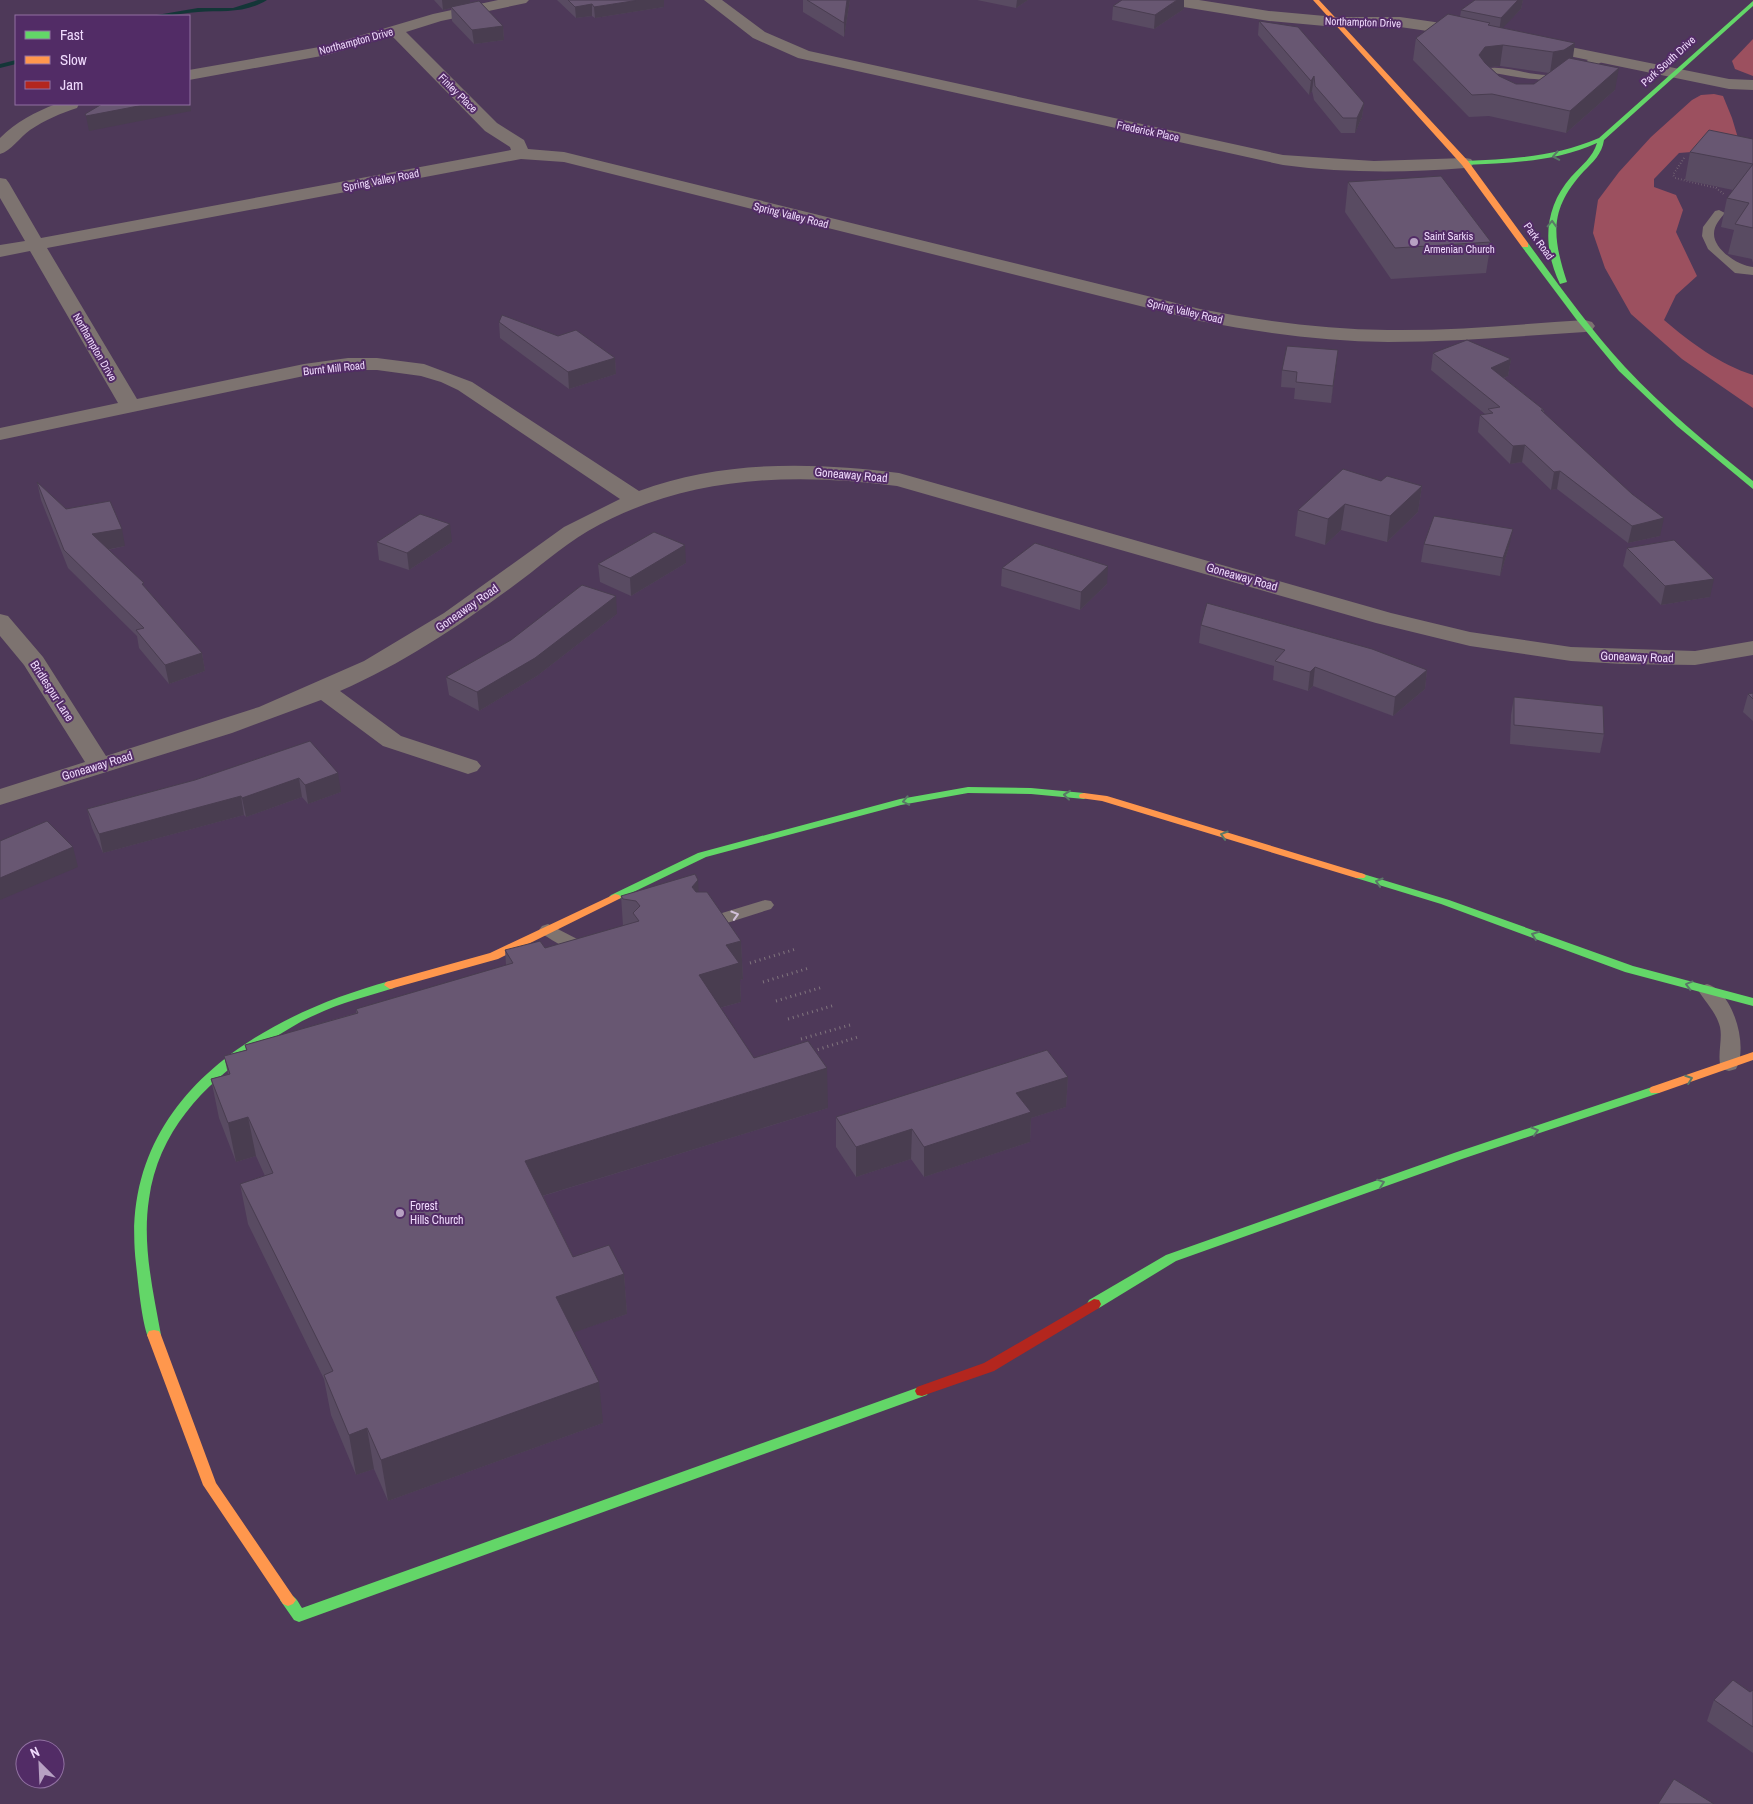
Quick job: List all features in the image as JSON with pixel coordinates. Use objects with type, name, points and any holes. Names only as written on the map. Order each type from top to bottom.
[{"type":"street","name":"Northampton Drive","points":[[190,75],[326,50],[438,17],[521,0]]},
{"type":"street","name":"Frederick Place","points":[[712,0],[760,35],[804,55],[1273,158],[1324,166],[1385,169],[1554,156],[1582,149],[1601,139]]},
{"type":"street","name":"Northampton Drive","points":[[1171,0],[1269,16],[1336,22],[1400,22],[1483,34]]},
{"type":"street","name":"Park Road","points":[[1316,0],[1465,163],[1586,326],[1636,384],[1668,415],[1753,486]]},
{"type":"street","name":"Park South Drive","points":[[1601,139],[1753,3]]},
{"type":"street","name":"Finley Place","points":[[395,30],[491,127],[518,144],[520,154]]},
{"type":"street","points":[[1519,42],[1729,84],[1753,85]]},
{"type":"street","points":[[1729,84],[1753,94]]},
{"type":"street","points":[[0,150],[8,139],[27,124],[69,105]]},
{"type":"street","points":[[1570,305],[1554,254],[1551,219],[1559,197],[1595,156],[1600,149],[1601,139]]},
{"type":"street","name":"Spring Valley Road","points":[[0,251],[520,154],[564,157],[1162,306],[1239,323],[1289,330],[1363,335],[1409,335],[1586,326]]},
{"type":"street","name":"Northampton Drive","points":[[0,183],[131,406]]},
{"type":"street","name":"Burnt Mill Road","points":[[0,434],[333,366],[377,364],[424,370],[465,386],[637,500]]},
{"type":"street","name":"Goneaway Road","points":[[0,797],[224,726],[324,691],[408,648],[454,619],[580,527],[637,500],[700,482],[779,471],[858,473],[900,480],[1384,618],[1470,639],[1571,654],[1623,657],[1694,658],[1753,648]]},
{"type":"street","name":"Bridlespur Lane","points":[[0,621],[34,662],[99,765]]},
{"type":"street","points":[[324,691],[392,741],[468,766]]},
{"type":"street","points":[[1753,1002],[1629,969],[1445,902],[1103,798],[1031,790],[968,790],[900,802],[702,856],[494,956],[396,983],[317,1009],[250,1046],[200,1085],[171,1122],[152,1159],[142,1206],[140,1234],[144,1279],[154,1336],[210,1485],[299,1616],[524,1537],[631,1495],[989,1367],[1171,1258],[1458,1156],[1594,1112],[1753,1056]]},
{"type":"lane","points":[[1496,90],[1483,76],[1487,72],[1494,70],[1556,79],[1580,72],[1601,58]]},
{"type":"lane","points":[[1543,92],[1556,79]]},
{"type":"lane","points":[[1719,213],[1708,227],[1708,236],[1714,250],[1739,270],[1753,272]]},
{"type":"lane","points":[[705,924],[765,905]]},
{"type":"lane","points":[[548,930],[577,946],[597,950],[606,949]]},
{"type":"lane","points":[[1707,990],[1722,1006],[1730,1024],[1733,1040],[1729,1065]]},
{"type":"path","points":[[1684,158],[1673,175],[1686,182],[1716,188],[1726,194],[1716,205],[1722,209],[1719,213]]},
{"type":"path","points":[[750,962],[796,949]]},
{"type":"path","points":[[763,982],[809,968]]},
{"type":"path","points":[[776,1001],[823,987]]},
{"type":"path","points":[[788,1019],[835,1005]]},
{"type":"path","points":[[801,1039],[850,1025]]},
{"type":"path","points":[[810,1052],[858,1037]]},
{"type":"shaded area","points":[[1753,39],[1753,76],[1735,69],[1732,61]]},
{"type":"shaded area","points":[[1714,94],[1723,96],[1741,148],[1679,153],[1654,179],[1654,187],[1676,195],[1683,210],[1676,232],[1697,276],[1676,295],[1664,320],[1717,359],[1753,375],[1753,408],[1682,359],[1631,314],[1605,268],[1593,233],[1598,200],[1619,172],[1651,137],[1692,100],[1701,95]]},
{"type":"building","points":[[568,0],[639,0],[594,7],[592,4],[575,7]]},
{"type":"building","points":[[807,0],[847,0],[844,23]]},
{"type":"building","points":[[1122,0],[1177,0],[1155,15],[1113,6]]},
{"type":"building","points":[[1475,0],[1518,0],[1501,18],[1461,10]]},
{"type":"building","points":[[479,1],[503,26],[472,30],[451,7]]},
{"type":"building","points":[[1448,14],[1490,23],[1488,25],[1575,43],[1564,50],[1553,52],[1503,45],[1485,47],[1479,55],[1485,63],[1499,76],[1516,84],[1534,84],[1569,58],[1619,68],[1570,111],[1492,94],[1472,95],[1416,38]]},
{"type":"building","points":[[1259,21],[1298,27],[1364,103],[1357,118],[1343,118],[1315,86],[1314,76],[1311,81]]},
{"type":"building","points":[[100,105],[144,105],[86,116],[85,114]]},
{"type":"building","points":[[1709,130],[1753,139],[1753,164],[1690,152]]},
{"type":"building","points":[[1753,164],[1753,228],[1735,224],[1749,203],[1727,198]]},
{"type":"building","points":[[1441,176],[1491,242],[1395,248],[1348,182]]},
{"type":"building","points":[[502,315],[558,336],[576,330],[615,358],[568,372],[499,322]]},
{"type":"building","points":[[1467,340],[1511,359],[1491,368],[1544,410],[1541,410],[1632,494],[1664,518],[1632,526],[1560,471],[1554,472],[1525,445],[1513,446],[1480,415],[1493,413],[1488,409],[1500,407],[1433,353]]},
{"type":"building","points":[[1287,346],[1338,350],[1333,386],[1296,382],[1297,372],[1282,370]]},
{"type":"building","points":[[1343,469],[1381,481],[1387,476],[1422,486],[1390,516],[1345,504],[1328,519],[1298,510]]},
{"type":"building","points":[[37,482],[66,509],[110,501],[122,529],[92,534],[144,583],[142,584],[202,653],[165,665],[136,630],[144,628],[64,550]]},
{"type":"building","points":[[420,514],[450,524],[407,553],[377,542]]},
{"type":"building","points":[[1434,516],[1513,529],[1503,558],[1424,544]]},
{"type":"building","points":[[654,532],[685,545],[630,578],[598,564]]},
{"type":"building","points":[[1674,540],[1714,579],[1665,586],[1627,548]]},
{"type":"building","points":[[1035,543],[1108,566],[1081,592],[1002,568]]},
{"type":"building","points":[[582,585],[616,596],[535,658],[477,692],[446,677],[511,640]]},
{"type":"building","points":[[1207,603],[1372,649],[1427,670],[1395,697],[1315,667],[1310,672],[1275,661],[1285,650],[1201,625]]},
{"type":"building","points":[[1514,697],[1603,706],[1604,734],[1514,725]]},
{"type":"building","points":[[310,741],[338,773],[305,785],[299,778],[242,798],[241,796],[99,834],[87,809],[195,780]]},
{"type":"building","points":[[47,821],[73,847],[0,878],[0,841]]},
{"type":"building","name":"Forest Hills Church","points":[[695,874],[698,880],[692,887],[696,892],[707,892],[741,941],[726,945],[739,963],[699,975],[754,1058],[808,1041],[827,1068],[525,1161],[573,1257],[609,1245],[624,1274],[556,1297],[599,1382],[381,1460],[367,1428],[349,1435],[324,1375],[333,1371],[240,1184],[273,1173],[248,1117],[228,1123],[211,1079],[230,1074],[224,1056],[247,1050],[245,1045],[358,1013],[356,1009],[513,963],[505,950],[540,941],[545,948],[639,921],[633,913],[640,906],[636,901],[623,899],[621,896]]},
{"type":"building","points":[[1047,1050],[1068,1077],[1016,1093],[1031,1112],[924,1147],[912,1129],[856,1147],[836,1117]]},
{"type":"building","points":[[1733,1680],[1750,1692],[1753,1690],[1753,1727],[1714,1700]]},
{"type":"building","points":[[1674,1779],[1714,1804],[1658,1804]]},
{"type":"waterway","points":[[161,15],[198,10],[233,10],[264,0]]},
{"type":"waterway","points":[[0,66],[15,62]]},
{"type":"traffic: fast","points":[[1465,163],[1551,156],[1568,152],[1601,139],[1753,3]]},
{"type":"traffic: fast","points":[[1563,282],[1552,236],[1554,210],[1569,184],[1597,152],[1601,139]]},
{"type":"traffic: fast","points":[[1525,245],[1579,317],[1622,369],[1666,412],[1753,486]]},
{"type":"traffic: fast","points":[[615,897],[702,855],[900,802],[968,790],[1031,791],[1084,796]]},
{"type":"traffic: fast","points":[[1360,876],[1445,902],[1629,969],[1753,1002]]},
{"type":"traffic: fast","points":[[154,1335],[145,1285],[141,1247],[142,1199],[149,1168],[162,1139],[178,1112],[222,1067],[278,1030],[308,1013],[327,1005],[390,985]]},
{"type":"traffic: fast","points":[[1094,1304],[1171,1258],[1458,1156],[1655,1090]]},
{"type":"traffic: fast","points":[[288,1600],[299,1616],[922,1391]]},
{"type":"traffic: slow","points":[[1316,0],[1465,163],[1525,245]]},
{"type":"traffic: slow","points":[[1084,796],[1103,798],[1360,876]]},
{"type":"traffic: slow","points":[[390,985],[494,956],[615,897]]},
{"type":"traffic: slow","points":[[1655,1090],[1753,1056]]},
{"type":"traffic: slow","points":[[154,1335],[210,1485],[288,1600]]},
{"type":"traffic: jam","points":[[922,1391],[989,1367],[1094,1304]]},
{"type":"place","name":"Saint Sarkis Armenian Church","points":[[1414,242]]},
{"type":"place","name":"Forest Hills Church","points":[[400,1213]]}]
